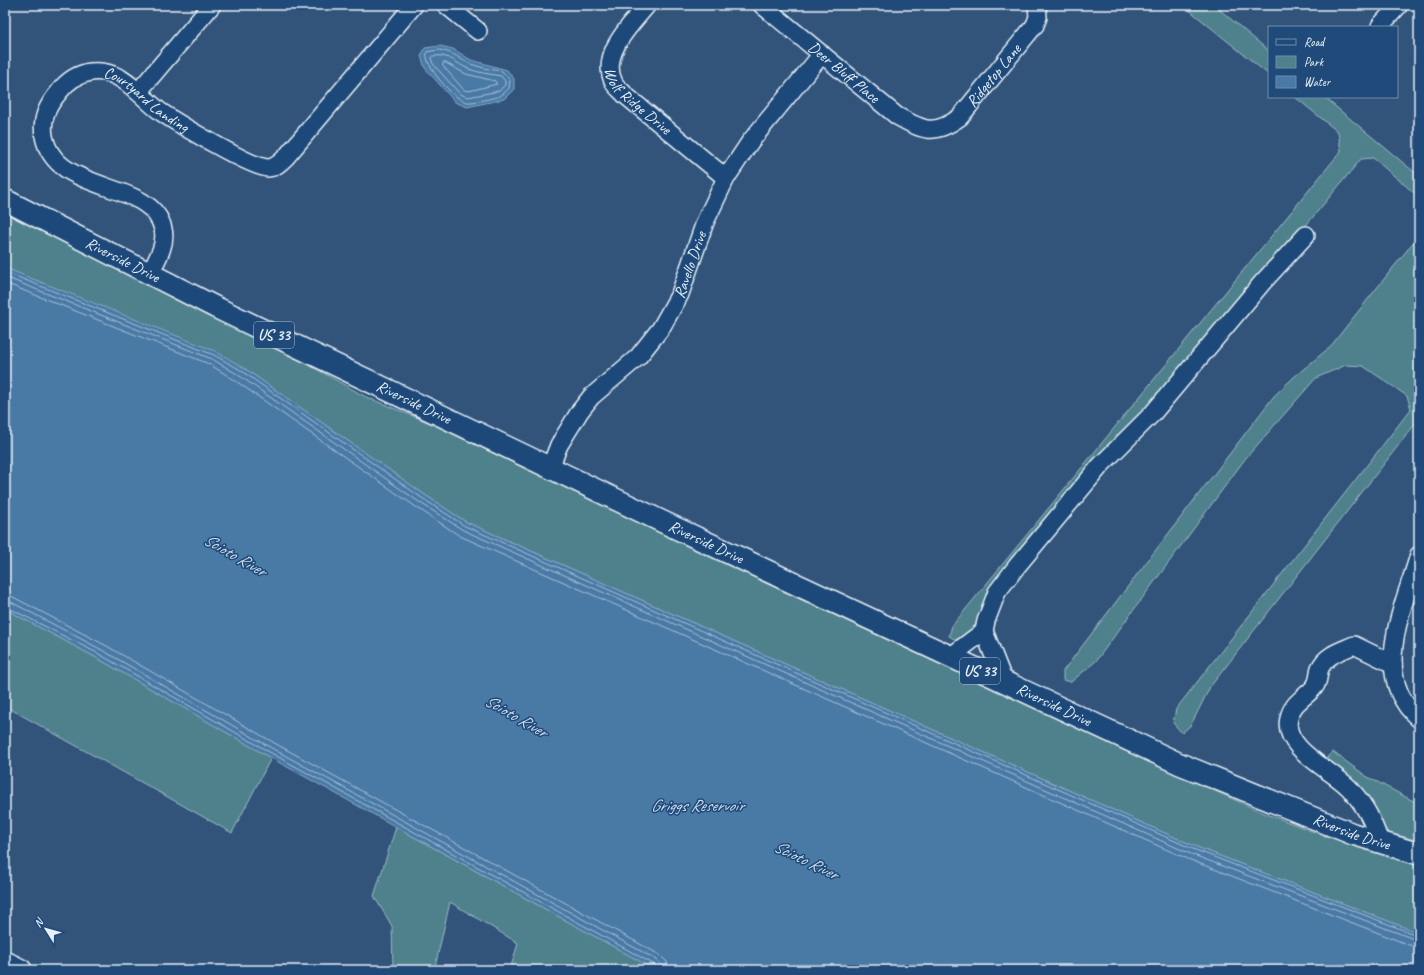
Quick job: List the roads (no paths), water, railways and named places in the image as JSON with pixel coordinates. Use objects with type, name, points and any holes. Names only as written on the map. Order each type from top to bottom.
[{"type":"main road","name":"Riverside Drive","points":[[5,200],[150,275],[550,468],[1180,764],[1352,834],[1419,854]]},
{"type":"main road","points":[[5,962],[21,970]]},
{"type":"street","name":"Courtyard Landing","points":[[150,275],[164,239],[163,229],[156,214],[145,204],[64,169],[52,156],[46,144],[43,131],[46,111],[52,99],[70,80],[81,73],[98,71],[108,72],[117,76],[139,91],[160,111],[203,137],[253,163],[268,168],[274,166],[286,157],[414,5]]},
{"type":"street","points":[[446,5],[478,31]]},
{"type":"street","name":"Wolf Ridge Drive","points":[[647,5],[621,36],[613,53],[611,68],[614,83],[625,95],[726,178]]},
{"type":"street","name":"Deer Bluff Place","points":[[762,5],[897,116],[914,126],[932,130]]},
{"type":"street","name":"Ridgetop Lane","points":[[932,130],[948,125],[960,117],[1035,25],[1038,17],[1038,5]]},
{"type":"street","points":[[1380,26],[1399,5]]},
{"type":"street","points":[[139,91],[210,6]]},
{"type":"street","name":"Ravello Drive","points":[[550,468],[558,445],[580,410],[591,397],[638,357],[657,334],[673,309],[689,273],[705,222],[726,178],[750,142],[822,54]]},
{"type":"street","points":[[1004,682],[984,631],[986,621],[998,592],[1017,566],[1101,465],[1153,414],[1262,283],[1306,235]]},
{"type":"street","points":[[1419,555],[1394,641],[1393,664],[1393,673],[1398,691],[1408,707],[1419,719]]},
{"type":"street","points":[[950,657],[984,631]]},
{"type":"street","points":[[1380,842],[1369,812],[1350,788],[1311,758],[1290,735],[1288,718],[1297,701],[1316,685],[1320,668],[1330,655],[1354,645],[1393,664]]},
{"type":"water","points":[[440,46],[453,49],[471,60],[507,70],[514,79],[514,89],[504,99],[467,107],[455,102],[425,68],[421,56],[425,48]]},
{"type":"water","name":"Griggs Reservoir","points":[[5,268],[215,351],[241,366],[466,522],[1194,846],[1419,933],[1419,970],[656,970],[271,758],[97,658],[5,609]]},
{"type":"water label","name":"Scioto River","points":[[235,555]]},
{"type":"water label","name":"Scioto River","points":[[516,716]]},
{"type":"water label","name":"Scioto River","points":[[806,860]]}]
